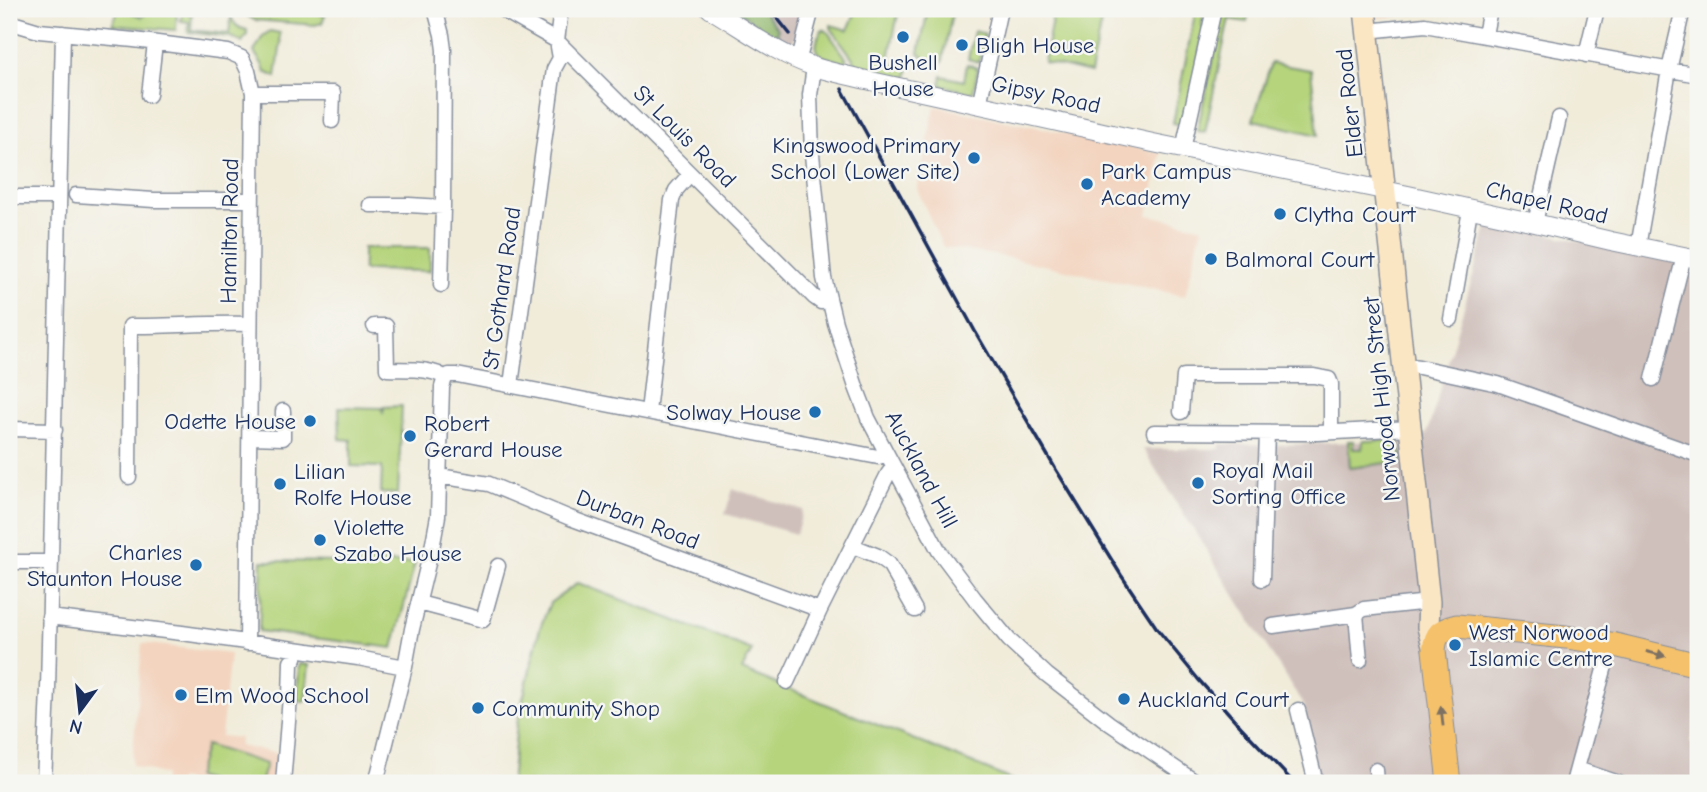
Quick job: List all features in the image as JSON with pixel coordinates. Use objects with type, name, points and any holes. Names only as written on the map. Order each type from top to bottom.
[{"type":"main road","name":"Elder Road","points":[[1365,9],[1385,191]]},
{"type":"main road","name":"Norwood High Street","points":[[1385,191],[1429,602],[1428,627],[1434,650]]},
{"type":"main road","points":[[1429,602],[1434,615],[1447,624],[1612,644],[1698,665]]},
{"type":"main road","points":[[1449,783],[1434,650],[1441,631],[1457,626]]},
{"type":"street","points":[[435,9],[444,50],[441,285]]},
{"type":"street","name":"St Louis Road","points":[[501,9],[556,41],[814,297],[821,302],[829,301]]},
{"type":"street","name":"St Gothard Road","points":[[376,783],[438,516],[444,378],[457,375],[511,385],[552,76],[560,58],[556,41],[561,9]]},
{"type":"street","name":"Gipsy Road","points":[[710,9],[797,59],[862,79],[1385,191]]},
{"type":"street","points":[[797,59],[812,9]]},
{"type":"street","points":[[979,105],[1000,9]]},
{"type":"street","points":[[1183,149],[1214,9]]},
{"type":"street","points":[[1485,35],[1490,9]]},
{"type":"street","points":[[1586,55],[1597,9]]},
{"type":"street","points":[[1638,247],[1669,70],[1683,9]]},
{"type":"street","name":"Hamilton Road","points":[[9,22],[39,31],[228,52],[242,58],[248,71],[253,93],[247,643]]},
{"type":"street","points":[[1367,30],[1425,25],[1698,75]]},
{"type":"street","points":[[44,783],[63,33]]},
{"type":"street","points":[[149,95],[155,43]]},
{"type":"street","name":"Auckland Hill","points":[[814,66],[810,95],[812,154],[824,278],[862,404],[890,461],[939,551],[1009,640],[1046,675],[1109,723],[1197,783]]},
{"type":"street","points":[[253,93],[333,93],[332,121]]},
{"type":"street","points":[[1535,223],[1559,118]]},
{"type":"street","points":[[648,412],[673,200],[676,190],[690,174]]},
{"type":"street","name":"Chapel Road","points":[[1385,191],[1691,257]]},
{"type":"street","points":[[76,195],[154,200],[251,200]]},
{"type":"street","points":[[9,197],[58,197]]},
{"type":"street","points":[[370,205],[443,207]]},
{"type":"street","points":[[1451,318],[1470,210]]},
{"type":"street","points":[[1653,379],[1691,257]]},
{"type":"street","points":[[129,477],[130,326],[250,324]]},
{"type":"street","points":[[374,326],[386,326],[387,369],[431,371],[444,378]]},
{"type":"street","points":[[1403,365],[1498,384],[1698,455]]},
{"type":"street","points":[[1181,412],[1184,376],[1314,376],[1329,379],[1331,384],[1331,432]]},
{"type":"street","points":[[511,385],[890,461],[884,482],[787,682]]},
{"type":"street","points":[[250,437],[283,438],[284,411]]},
{"type":"street","points":[[1154,432],[1318,433],[1410,428]]},
{"type":"street","points":[[9,429],[55,430]]},
{"type":"street","points":[[1262,579],[1267,433]]},
{"type":"street","name":"Durban Road","points":[[439,476],[489,484],[570,518],[820,610]]},
{"type":"street","points":[[853,546],[878,556],[889,564],[915,610]]},
{"type":"street","points":[[9,562],[51,562]]},
{"type":"street","points":[[419,603],[483,620],[498,566]]},
{"type":"street","points":[[1273,626],[1356,614],[1364,609],[1429,602]]},
{"type":"street","points":[[1356,614],[1360,660]]},
{"type":"street","points":[[49,617],[358,658],[405,667]]},
{"type":"street","points":[[1612,644],[1575,776],[1619,783]]},
{"type":"street","points":[[283,783],[291,662],[295,658],[296,650]]},
{"type":"street","points":[[1298,710],[1316,783]]},
{"type":"shaded area","points":[[735,9],[802,9],[792,45],[777,40]]},
{"type":"shaded area","points":[[1376,9],[1429,9],[1425,14],[1376,18]]},
{"type":"shaded area","name":"Park Campus Academy","points":[[935,106],[1161,153],[1148,215],[1202,227],[1185,296],[1006,257],[943,247],[917,189]]},
{"type":"shaded area","points":[[1489,221],[1698,267],[1698,716],[1690,742],[1698,744],[1698,783],[1316,783],[1304,706],[1143,449],[1220,449],[1220,444],[1279,445],[1399,440],[1427,434]]},
{"type":"shaded area","points":[[733,489],[803,510],[796,534],[725,514]]},
{"type":"shaded area","name":"Elm Wood School","points":[[142,643],[230,654],[221,736],[240,738],[239,746],[277,753],[274,783],[193,783],[179,779],[177,783],[163,783],[165,775],[132,765]]},
{"type":"green space","points":[[119,9],[142,17],[150,9],[177,9],[176,30],[112,25]]},
{"type":"green space","points":[[183,9],[192,14],[191,30],[229,34],[231,16],[237,26],[247,30],[247,35],[242,42],[231,37],[188,32],[189,22],[181,21]]},
{"type":"green space","points":[[245,9],[321,9],[321,15],[325,15],[322,23],[315,25],[254,20],[248,16]]},
{"type":"green space","points":[[735,9],[762,9],[778,29],[777,40]]},
{"type":"green space","points":[[857,9],[899,9],[888,63],[909,68],[907,78],[859,67],[831,28],[831,25],[848,30]]},
{"type":"green space","points":[[928,9],[953,9],[942,63],[927,60],[919,53]]},
{"type":"green space","points":[[1054,9],[1104,9],[1090,73],[1044,62]]},
{"type":"green space","points":[[1196,9],[1205,9],[1202,24],[1204,31],[1185,126],[1173,123]]},
{"type":"green space","points":[[1224,9],[1249,9],[1247,22],[1229,19],[1205,132],[1197,131]]},
{"type":"green space","points":[[823,29],[847,59],[845,63],[817,52],[817,40]]},
{"type":"green space","points":[[270,31],[280,33],[276,77],[265,72],[254,52],[263,36]]},
{"type":"green space","points":[[974,31],[985,34],[979,62],[968,59]]},
{"type":"green space","points":[[1271,63],[1311,70],[1318,135],[1253,120]]},
{"type":"green space","points":[[967,64],[978,68],[973,93],[940,85],[942,76],[964,81]]},
{"type":"green space","points":[[363,248],[430,248],[430,271],[363,270]]},
{"type":"green space","points":[[402,406],[398,494],[381,493],[382,467],[351,466],[351,440],[340,439],[339,407],[382,408],[383,414],[384,407]]},
{"type":"green space","points":[[1399,440],[1402,461],[1350,468],[1348,441],[1353,441],[1353,449],[1362,449],[1363,441]]},
{"type":"green space","points":[[262,561],[415,563],[393,648],[259,631]]},
{"type":"green space","points":[[578,583],[752,650],[742,670],[1018,783],[511,783],[517,724],[540,628],[550,603]]},
{"type":"green space","points":[[299,664],[309,665],[305,701],[297,701]]},
{"type":"green space","points":[[206,745],[266,764],[260,783],[214,783],[196,777]]},
{"type":"railway","points":[[770,9],[790,34]]},
{"type":"railway","points":[[842,89],[976,333],[1121,575],[1158,630],[1198,679],[1294,783]]},
{"type":"place","name":"Bushell House","points":[[903,37]]},
{"type":"place","name":"Bligh House","points":[[962,45]]},
{"type":"place","name":"Kingswood Primary School (Lower Site)","points":[[974,158]]},
{"type":"place","name":"Park Campus Academy","points":[[1087,184]]},
{"type":"place","name":"Clytha Court","points":[[1280,214]]},
{"type":"place","name":"Balmoral Court","points":[[1211,259]]},
{"type":"place","name":"Solway House","points":[[815,412]]},
{"type":"place","name":"Odette House","points":[[310,421]]},
{"type":"place","name":"Robert Gerard House","points":[[410,436]]},
{"type":"place","name":"Royal Mail Sorting Office","points":[[1198,483]]},
{"type":"place","name":"Lilian Rolfe House","points":[[280,484]]},
{"type":"place","name":"Violette Szabo House","points":[[320,540]]},
{"type":"place","name":"Charles Staunton House","points":[[196,565]]},
{"type":"place","name":"West Norwood Islamic Centre","points":[[1455,645]]},
{"type":"place","name":"Elm Wood School","points":[[181,695]]},
{"type":"place","name":"Auckland Court","points":[[1124,699]]},
{"type":"place","name":"Community Shop","points":[[478,708]]}]
